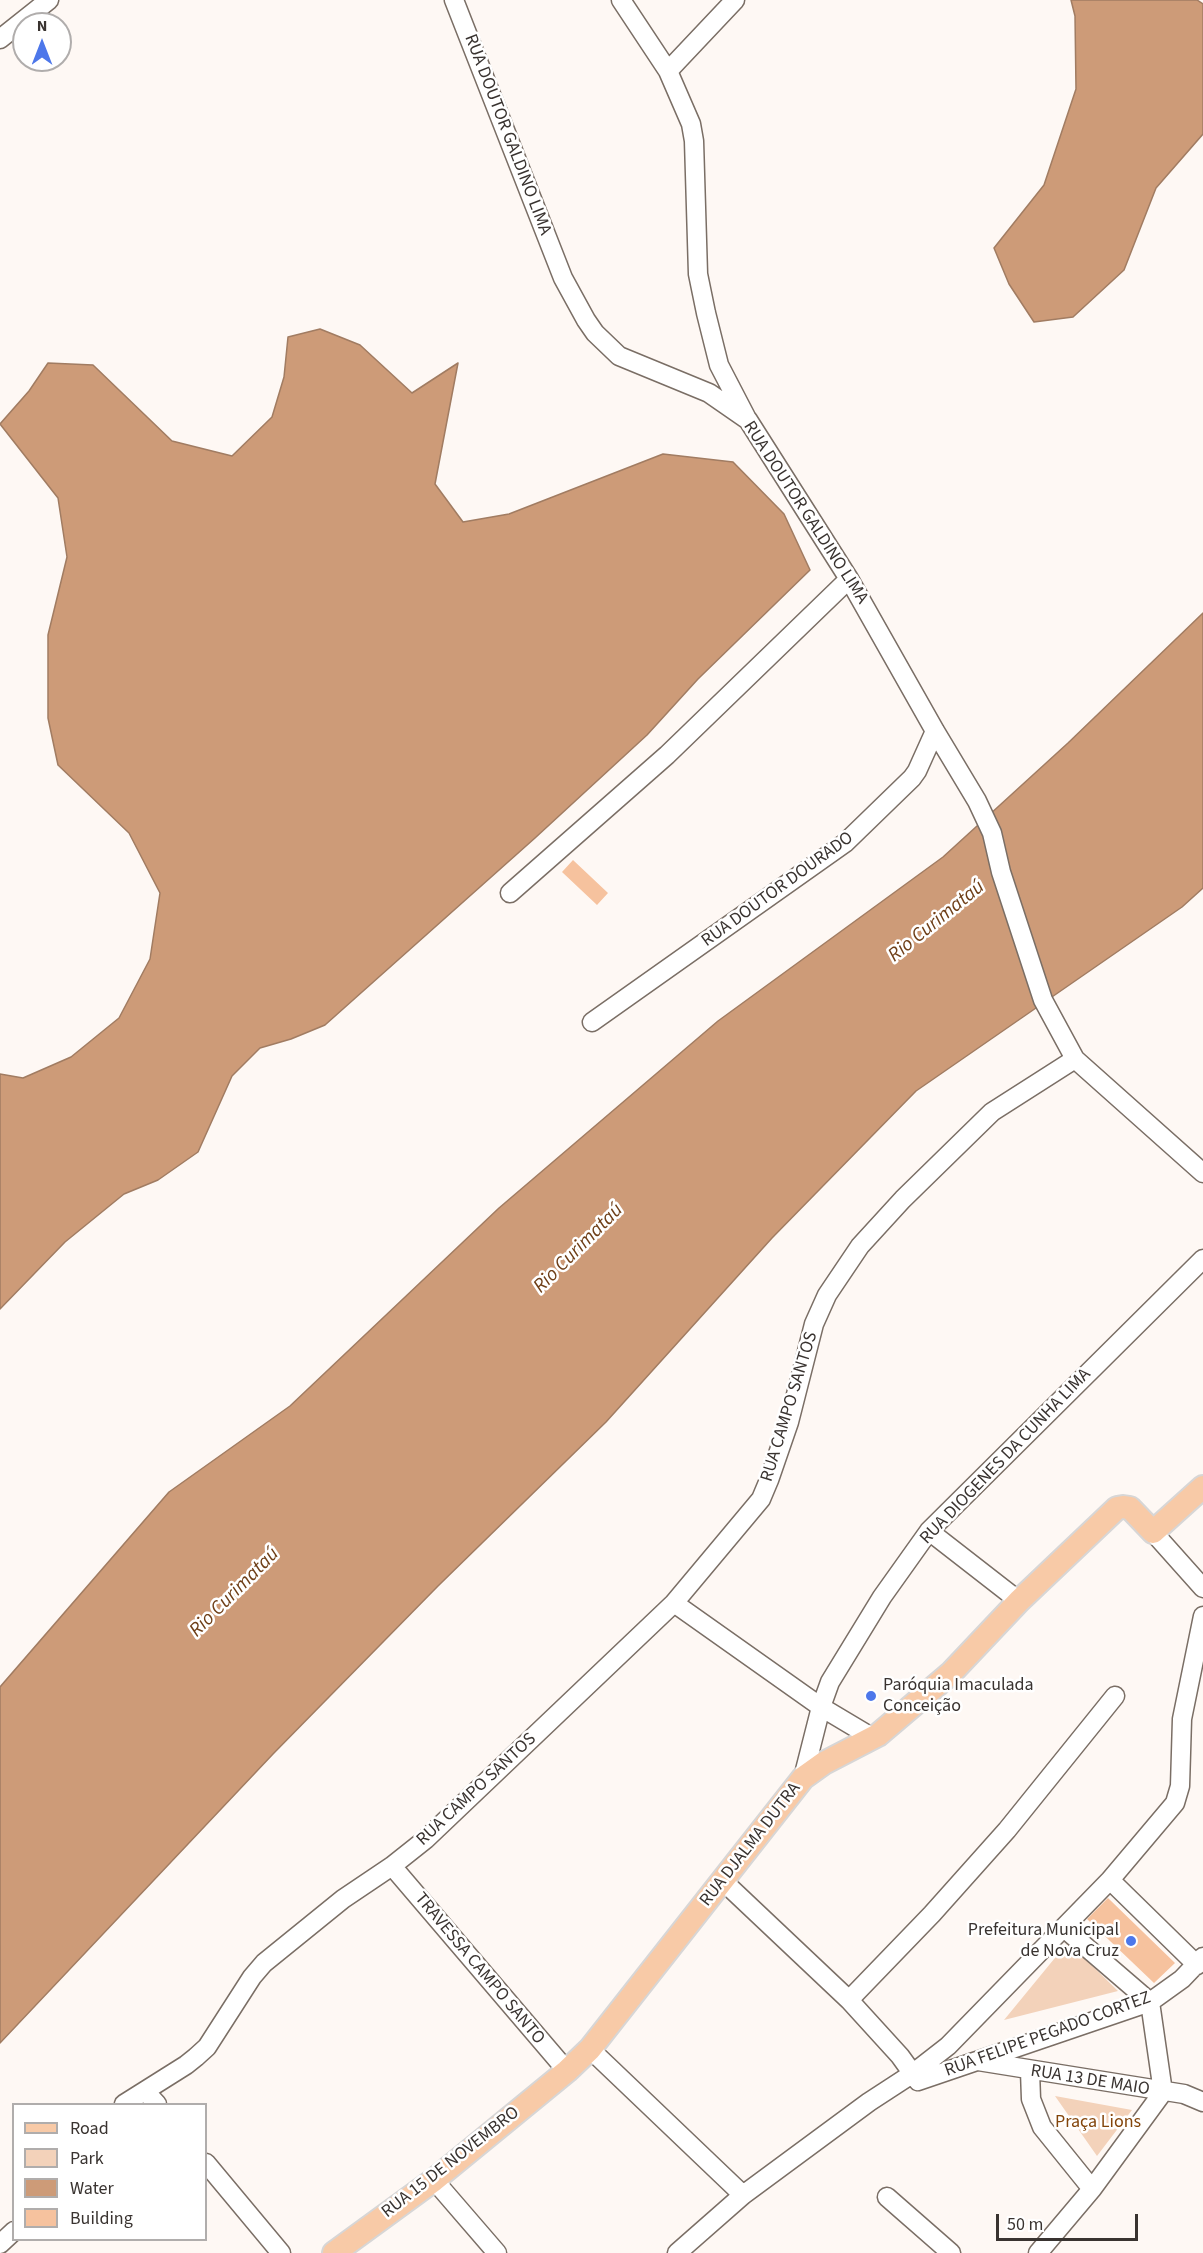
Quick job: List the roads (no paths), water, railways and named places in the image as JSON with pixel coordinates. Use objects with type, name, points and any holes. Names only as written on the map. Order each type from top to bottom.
[{"type":"main road","points":[[1153,1532],[1203,1486]]},
{"type":"main road","name":"RUA DJALMA DUTRA","points":[[567,2072],[590,2049],[803,1778],[824,1763],[873,1738],[951,1673],[1019,1601],[1117,1508],[1130,1508],[1153,1532]]},
{"type":"main road","name":"RUA 15 DE NOVEMBRO","points":[[334,2253],[435,2180],[567,2072]]},
{"type":"street","points":[[0,39],[49,0]]},
{"type":"street","name":"RUA DOUTOR GALDINO LIMA","points":[[454,0],[563,278],[586,320],[595,333],[619,356],[709,393],[748,420],[849,579],[934,731],[977,801],[992,833],[1004,882],[1042,1000],[1075,1059]]},
{"type":"street","points":[[621,0],[668,71],[691,124],[694,141],[699,274],[706,314],[719,365],[748,420]]},
{"type":"street","points":[[668,71],[735,0]]},
{"type":"street","points":[[510,893],[667,755],[849,579]]},
{"type":"street","name":"RUA DOUTOR DOURADO","points":[[592,1022],[845,843],[912,778],[934,731]]},
{"type":"street","points":[[1075,1059],[1203,1173]]},
{"type":"street","name":"RUA CAMPO SANTOS","points":[[128,2103],[151,2098],[207,2047],[242,1991],[264,1963],[342,1899],[392,1866],[426,1839],[674,1603],[761,1499],[789,1422],[814,1324],[827,1295],[860,1246],[903,1199],[992,1112],[1075,1059]]},
{"type":"street","name":"RUA DIOGENES DA CUNHA LIMA","points":[[803,1778],[821,1707],[830,1682],[849,1647],[928,1531],[1203,1259]]},
{"type":"street","points":[[928,1531],[1019,1601]]},
{"type":"street","points":[[1153,1532],[1203,1588]]},
{"type":"street","points":[[674,1603],[821,1707],[873,1738]]},
{"type":"street","points":[[677,2253],[743,2195],[869,2102],[914,2076],[948,2046],[1110,1880],[1175,1803],[1178,1795],[1182,1719],[1203,1616]]},
{"type":"street","points":[[849,2000],[932,1914],[1007,1830],[1115,1696]]},
{"type":"street","name":"TRAVESSA CAMPO SANTO","points":[[392,1866],[567,2072]]},
{"type":"street","points":[[1110,1880],[1200,1961]]},
{"type":"street","points":[[723,1881],[849,2000],[900,2056],[914,2076]]},
{"type":"street","points":[[1038,2253],[1092,2189],[1163,2092],[1150,2002],[1064,1928]]},
{"type":"street","name":"RUA FELIPE PEGADO CORTEZ","points":[[914,2076],[920,2080],[1150,2002],[1182,1979],[1200,1961]]},
{"type":"street","points":[[590,2049],[743,2195]]},
{"type":"street","name":"RUA 13 DE MAIO","points":[[976,2061],[1184,2094],[1203,2102]]},
{"type":"street","points":[[1030,2071],[1031,2099],[1042,2127],[1092,2189]]},
{"type":"street","points":[[207,2164],[281,2253]]},
{"type":"street","points":[[435,2180],[497,2253]]},
{"type":"street","points":[[887,2197],[951,2253]]},
{"type":"street","points":[[0,2244],[12,2233]]},
{"type":"water","points":[[1071,0],[1197,0],[1203,4],[1203,134],[1156,188],[1124,270],[1073,317],[1034,322],[1009,284],[994,248],[1044,185],[1076,89],[1075,16]]},
{"type":"water","points":[[320,329],[360,345],[412,393],[458,363],[435,484],[463,522],[509,514],[663,454],[733,462],[784,514],[810,570],[698,679],[647,735],[325,1025],[291,1039],[260,1048],[232,1076],[198,1152],[158,1180],[124,1194],[65,1242],[0,1309],[0,1074],[23,1078],[71,1057],[119,1018],[150,959],[160,893],[129,833],[58,765],[48,718],[48,635],[67,557],[58,498],[0,424],[29,391],[48,363],[93,365],[172,441],[232,456],[272,417],[284,377],[288,337]]},
{"type":"water","name":"Rio Curimataú","points":[[1203,613],[1203,888],[1182,907],[916,1091],[772,1238],[606,1422],[438,1586],[273,1754],[0,2043],[0,1687],[169,1492],[290,1406],[499,1208],[718,1021],[943,857],[1068,743]]},
{"type":"place","name":"Paróquia Imaculada Conceição","points":[[871,1696]]},
{"type":"place","name":"Prefeitura Municipal de Nova Cruz","points":[[1131,1941]]},
{"type":"park label","name":"Praça Lions","points":[[1098,2123]]}]
